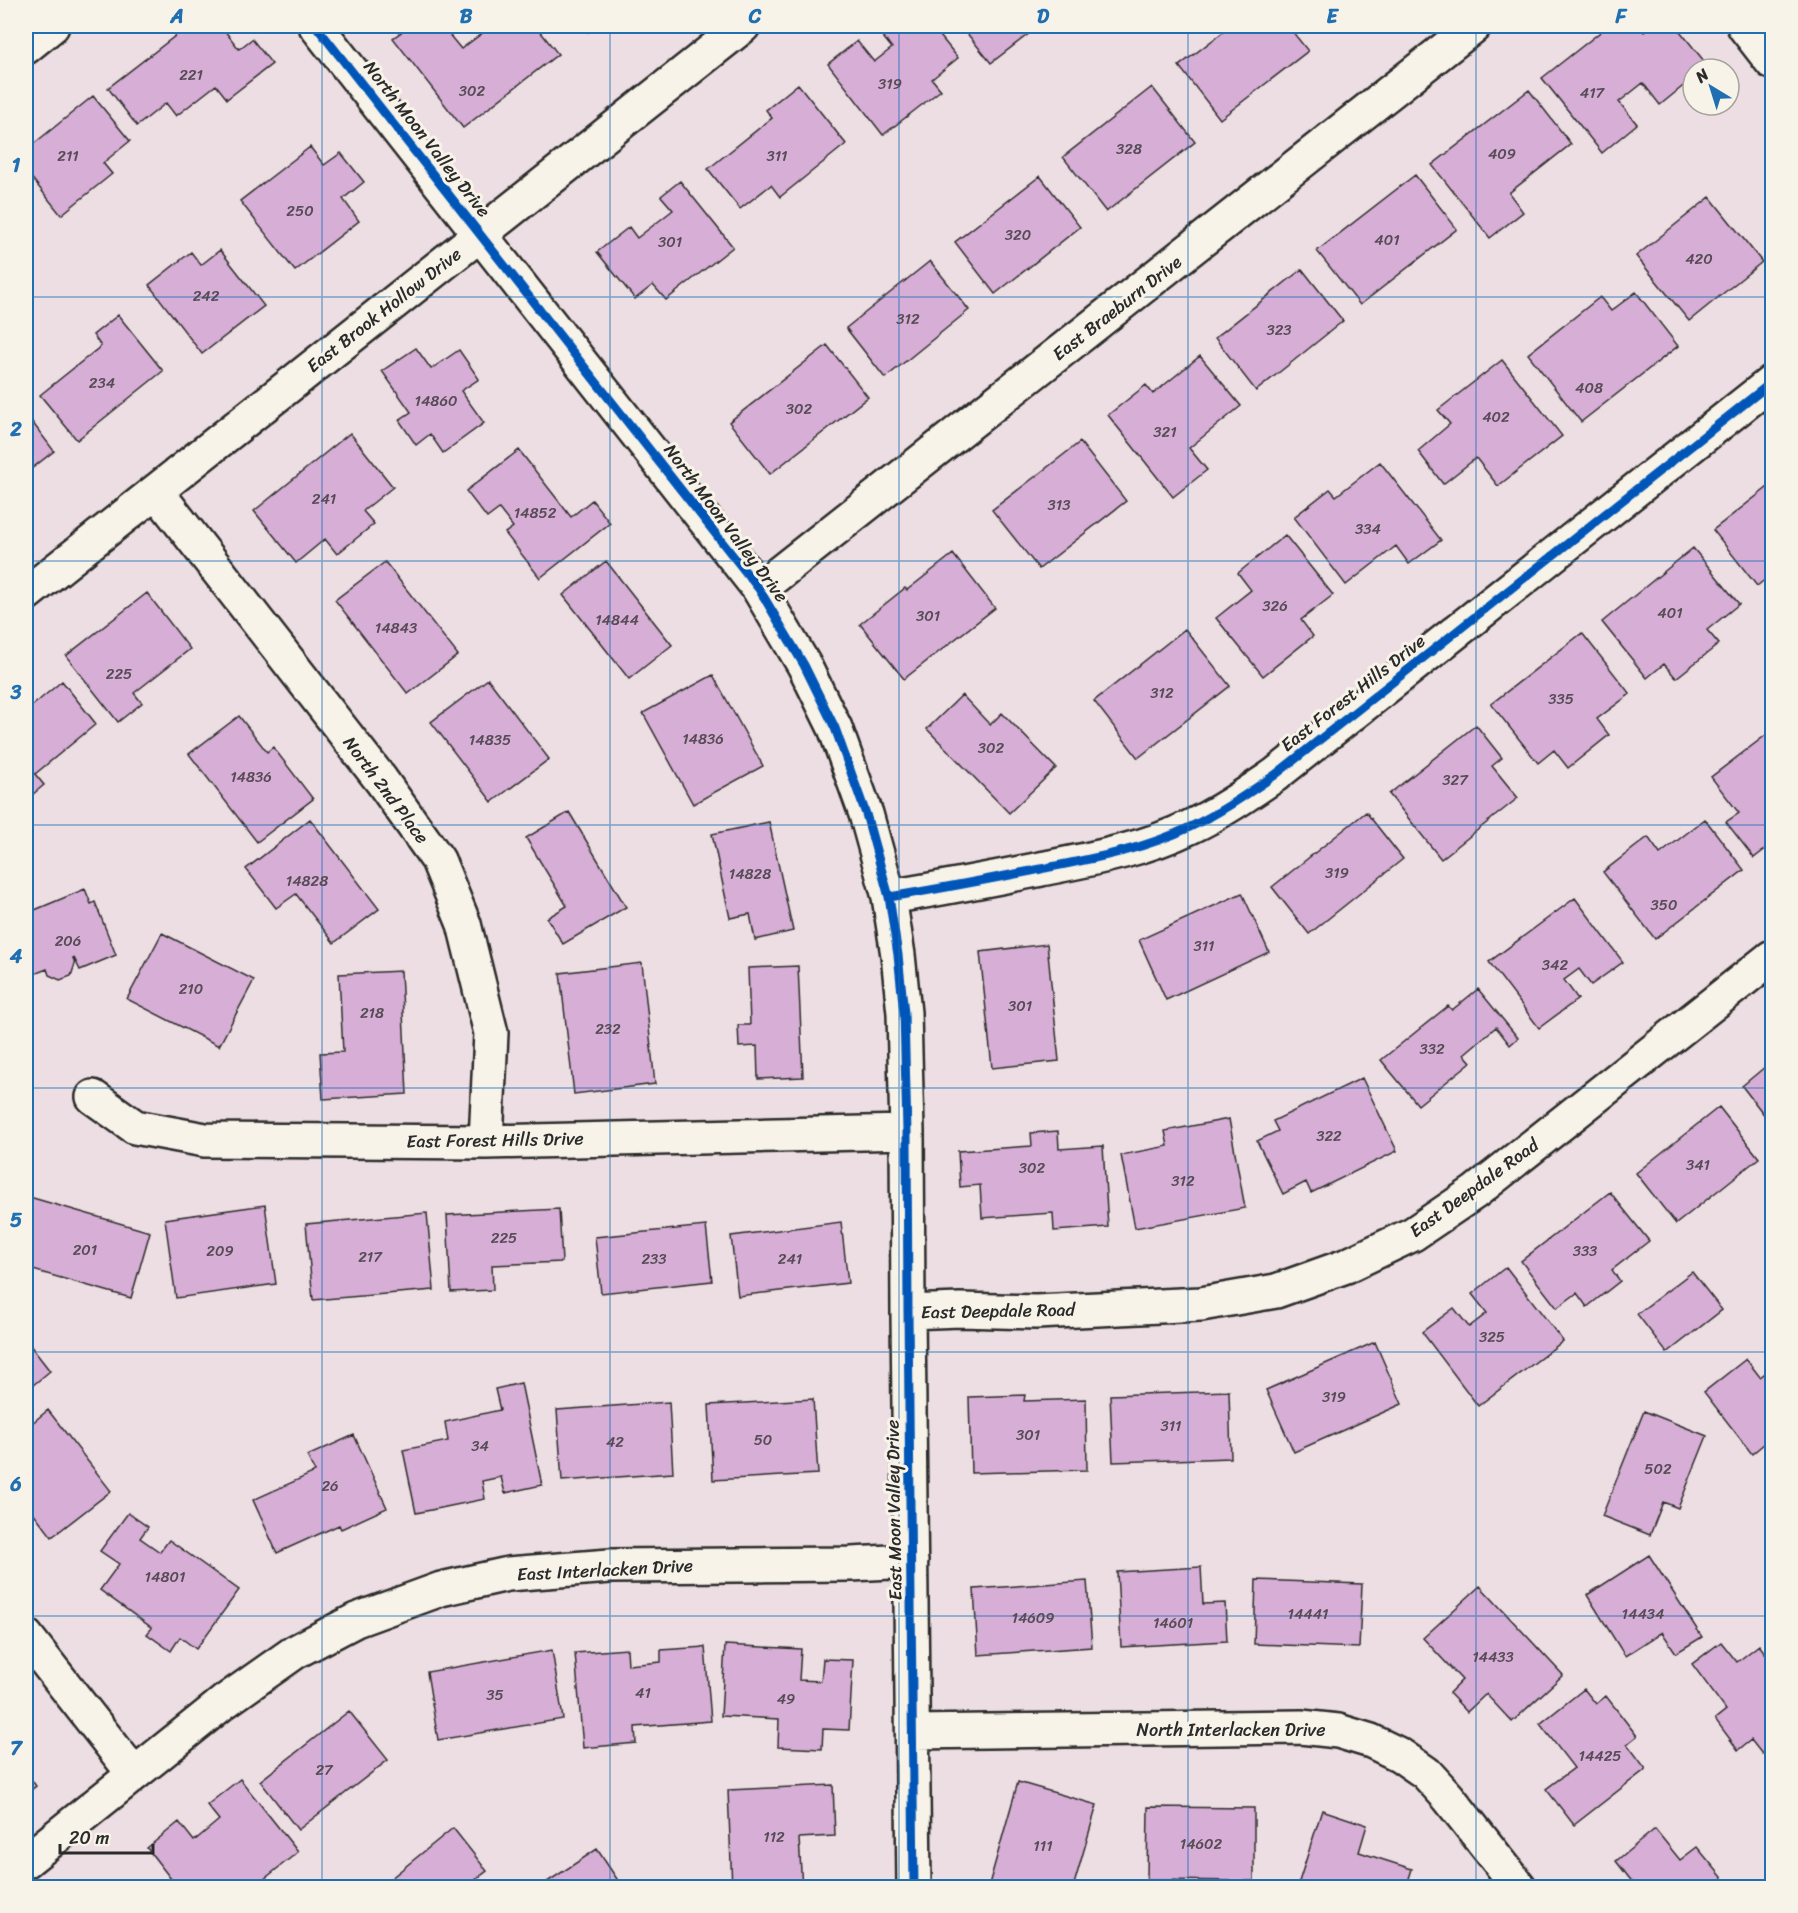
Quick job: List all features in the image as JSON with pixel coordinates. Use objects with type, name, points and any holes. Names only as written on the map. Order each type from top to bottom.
[{"type":"street","points":[[26,47],[52,26]]},
{"type":"street","name":"North Moon Valley Drive","points":[[315,26],[759,589],[804,665],[835,728],[866,814],[889,897],[904,1013],[907,1132]]},
{"type":"street","name":"East Brook Hollow Drive","points":[[26,594],[481,234],[528,194],[743,26]]},
{"type":"street","name":"East Braeburn Drive","points":[[759,589],[1474,26]]},
{"type":"street","points":[[1744,26],[1773,62]]},
{"type":"street","name":"East Forest Hills Drive","points":[[889,897],[941,889],[1095,858],[1142,846],[1189,828],[1232,805],[1284,768],[1773,382]]},
{"type":"street","name":"North 2nd Place","points":[[156,491],[381,780],[438,860],[464,924],[491,1032],[486,1142]]},
{"type":"street","name":"East Deepdale Road","points":[[908,1312],[960,1310],[1036,1312],[1201,1305],[1276,1291],[1346,1266],[1413,1234],[1475,1192],[1773,957]]},
{"type":"street","name":"East Forest Hills Drive","points":[[93,1097],[135,1127],[205,1140],[486,1142],[907,1132]]},
{"type":"street","name":"East Moon Valley Drive","points":[[907,1132],[914,1887]]},
{"type":"street","name":"East Interlacken Drive","points":[[26,1861],[224,1702],[295,1652],[356,1620],[441,1589],[508,1574],[610,1566],[851,1564],[911,1561]]},
{"type":"street","points":[[26,1636],[134,1774]]},
{"type":"street","name":"North Interlacken Drive","points":[[913,1732],[1301,1727],[1338,1731],[1371,1741],[1400,1755],[1426,1773],[1520,1887]]},
{"type":"building","points":[[188,26],[221,26],[239,49],[252,39],[272,64],[227,99],[216,85],[176,116],[166,103],[137,126],[108,88]]},
{"type":"building","points":[[410,26],[442,26],[461,49],[492,26],[536,26],[558,54],[463,128],[393,38]]},
{"type":"building","points":[[584,26],[596,26],[588,32]]},
{"type":"building","points":[[874,26],[932,26],[958,58],[932,79],[941,90],[883,135],[828,64],[857,41],[874,62],[892,48]]},
{"type":"building","points":[[961,26],[1039,26],[991,63]]},
{"type":"building","points":[[1231,26],[1288,26],[1308,51],[1220,119],[1179,66]]},
{"type":"building","points":[[1608,26],[1639,26],[1644,32],[1652,26],[1676,26],[1701,57],[1681,57],[1681,88],[1660,105],[1643,83],[1619,102],[1637,124],[1602,153],[1542,78]]},
{"type":"building","points":[[798,84],[846,144],[780,197],[771,185],[740,209],[708,169],[772,118],[766,110]]},
{"type":"building","points":[[1152,87],[1195,142],[1106,212],[1063,157]]},
{"type":"building","points":[[1529,90],[1571,144],[1509,193],[1523,212],[1490,238],[1432,165]]},
{"type":"building","points":[[93,96],[130,141],[103,163],[112,174],[61,215],[26,171],[26,150]]},
{"type":"building","points":[[310,147],[324,165],[341,153],[364,182],[343,199],[359,221],[295,271],[240,201]]},
{"type":"building","points":[[1415,175],[1457,229],[1360,305],[1317,251]]},
{"type":"building","points":[[1040,176],[1080,227],[995,294],[955,242]]},
{"type":"building","points":[[680,181],[733,247],[666,300],[653,285],[635,299],[597,252],[629,227],[637,238],[673,210],[661,196]]},
{"type":"building","points":[[1710,197],[1762,262],[1689,321],[1636,256]]},
{"type":"building","points":[[220,250],[264,306],[202,354],[149,285],[191,252],[201,265]]},
{"type":"building","points":[[930,261],[969,310],[885,378],[846,328]]},
{"type":"building","points":[[1302,269],[1343,321],[1256,391],[1215,338]]},
{"type":"building","points":[[1636,292],[1678,346],[1581,422],[1528,354],[1600,297],[1611,311]]},
{"type":"building","points":[[118,315],[163,371],[77,440],[40,395],[101,346],[93,335]]},
{"type":"building","points":[[827,345],[868,397],[770,474],[729,422]]},
{"type":"building","points":[[416,348],[431,369],[459,350],[479,379],[461,391],[484,423],[443,453],[430,434],[416,445],[399,420],[411,412],[382,371]]},
{"type":"building","points":[[1200,356],[1241,406],[1189,448],[1207,470],[1173,497],[1108,415],[1146,385],[1153,394]]},
{"type":"building","points":[[1502,360],[1562,436],[1498,486],[1476,458],[1443,484],[1418,451],[1450,424],[1438,410]]},
{"type":"building","points":[[26,414],[54,451],[26,473]]},
{"type":"building","points":[[350,433],[393,487],[363,511],[374,524],[337,554],[325,539],[296,563],[254,511]]},
{"type":"building","points":[[1080,442],[1126,501],[1039,569],[992,510]]},
{"type":"building","points":[[519,450],[571,517],[592,500],[610,523],[540,578],[505,533],[513,527],[499,509],[487,518],[466,491]]},
{"type":"building","points":[[1380,462],[1441,540],[1409,564],[1396,546],[1346,585],[1294,517],[1330,489],[1336,496]]},
{"type":"building","points":[[1772,484],[1772,574],[1757,586],[1713,530]]},
{"type":"building","points":[[1285,535],[1333,595],[1301,620],[1313,636],[1263,676],[1216,618],[1251,590],[1238,573]]},
{"type":"building","points":[[1693,548],[1739,604],[1707,630],[1719,644],[1676,678],[1664,664],[1647,678],[1602,622]]},
{"type":"building","points":[[953,554],[995,608],[904,679],[860,624]]},
{"type":"building","points":[[606,561],[672,645],[629,679],[563,595]]},
{"type":"building","points":[[385,562],[458,655],[408,694],[335,600]]},
{"type":"building","points":[[147,593],[190,649],[134,693],[142,703],[118,722],[66,656]]},
{"type":"building","points":[[1185,629],[1230,686],[1138,758],[1094,701]]},
{"type":"building","points":[[1582,633],[1630,694],[1597,719],[1609,735],[1568,768],[1554,750],[1538,763],[1491,704]]},
{"type":"building","points":[[713,675],[763,766],[693,804],[643,713]]},
{"type":"building","points":[[488,679],[549,759],[492,802],[431,722]]},
{"type":"building","points":[[62,681],[96,724],[35,774],[44,785],[26,800],[26,711]]},
{"type":"building","points":[[962,695],[990,725],[1002,713],[1056,768],[1009,813],[927,729]]},
{"type":"building","points":[[239,716],[267,752],[273,747],[313,799],[257,842],[189,754]]},
{"type":"building","points":[[1476,725],[1502,758],[1492,766],[1518,798],[1441,859],[1389,794]]},
{"type":"building","points":[[1766,735],[1772,743],[1772,775],[1770,776],[1772,780],[1772,844],[1754,858],[1726,822],[1739,813],[1711,777]]},
{"type":"building","points":[[569,812],[626,907],[563,944],[547,918],[567,906],[526,838]]},
{"type":"building","points":[[1366,812],[1403,859],[1309,934],[1272,887]]},
{"type":"building","points":[[310,819],[379,909],[334,943],[296,894],[276,908],[246,869]]},
{"type":"building","points":[[1705,819],[1744,870],[1655,939],[1603,872],[1648,837],[1660,854]]},
{"type":"building","points":[[769,822],[793,931],[755,940],[750,914],[730,918],[712,834]]},
{"type":"building","points":[[85,889],[91,904],[95,902],[116,955],[80,970],[73,958],[75,964],[71,976],[60,980],[49,975],[47,969],[34,974],[26,985],[26,926],[34,923],[30,912]]},
{"type":"building","points":[[1242,893],[1269,952],[1166,1000],[1139,940]]},
{"type":"building","points":[[1575,898],[1623,962],[1591,985],[1579,969],[1564,980],[1578,999],[1539,1028],[1489,962]]},
{"type":"building","points":[[162,933],[254,980],[219,1046],[127,999]]},
{"type":"building","points":[[1047,944],[1059,1061],[992,1068],[980,952]]},
{"type":"building","points":[[642,963],[655,1084],[574,1094],[560,973]]},
{"type":"building","points":[[798,966],[803,1077],[758,1079],[757,1046],[739,1047],[738,1025],[750,1025],[748,968]]},
{"type":"building","points":[[401,971],[407,1094],[323,1099],[320,1053],[343,1052],[339,974]]},
{"type":"building","points":[[1478,989],[1518,1038],[1510,1045],[1496,1027],[1464,1054],[1471,1062],[1418,1105],[1381,1060],[1448,1006],[1452,1010]]},
{"type":"building","points":[[1772,1061],[1772,1125],[1742,1086]]},
{"type":"building","points":[[1362,1078],[1397,1151],[1311,1193],[1306,1182],[1283,1194],[1257,1141],[1278,1131],[1273,1121]]},
{"type":"building","points":[[1719,1107],[1759,1158],[1676,1224],[1636,1173]]},
{"type":"building","points":[[1229,1119],[1245,1208],[1135,1228],[1121,1155],[1168,1146],[1165,1131]]},
{"type":"building","points":[[1058,1131],[1059,1149],[1103,1146],[1108,1227],[1054,1231],[1053,1213],[982,1218],[980,1185],[960,1187],[958,1151],[1032,1146],[1031,1133]]},
{"type":"building","points":[[1610,1192],[1649,1241],[1612,1270],[1620,1281],[1587,1307],[1577,1293],[1557,1308],[1521,1261]]},
{"type":"building","points":[[26,1196],[150,1232],[131,1298],[26,1268]]},
{"type":"building","points":[[265,1205],[276,1284],[176,1298],[165,1219]]},
{"type":"building","points":[[559,1209],[562,1262],[492,1265],[493,1290],[451,1292],[447,1215]]},
{"type":"building","points":[[427,1213],[434,1290],[313,1300],[306,1224]]},
{"type":"building","points":[[841,1222],[848,1283],[738,1296],[731,1236]]},
{"type":"building","points":[[706,1226],[712,1281],[601,1293],[595,1237]]},
{"type":"building","points":[[1506,1267],[1563,1341],[1478,1406],[1422,1332],[1454,1308],[1469,1327],[1487,1313],[1472,1294]]},
{"type":"building","points":[[1692,1272],[1722,1310],[1667,1353],[1637,1314]]},
{"type":"building","points":[[26,1340],[50,1371],[26,1391]]},
{"type":"building","points":[[1375,1342],[1402,1404],[1294,1452],[1266,1390]]},
{"type":"building","points":[[1746,1359],[1760,1377],[1772,1368],[1772,1437],[1752,1454],[1704,1392]]},
{"type":"building","points":[[521,1383],[542,1485],[505,1493],[501,1477],[482,1481],[485,1499],[416,1513],[403,1450],[448,1441],[445,1422],[500,1410],[495,1389]]},
{"type":"building","points":[[1229,1391],[1231,1458],[1113,1462],[1110,1395]]},
{"type":"building","points":[[1025,1395],[1024,1401],[1086,1399],[1087,1470],[971,1473],[969,1397]]},
{"type":"building","points":[[813,1399],[818,1474],[713,1480],[709,1405]]},
{"type":"building","points":[[669,1402],[673,1473],[562,1481],[557,1410]]},
{"type":"building","points":[[48,1410],[111,1491],[52,1537],[26,1503],[26,1428]]},
{"type":"building","points":[[1644,1411],[1707,1436],[1678,1508],[1663,1502],[1650,1535],[1602,1516]]},
{"type":"building","points":[[354,1435],[387,1508],[341,1529],[339,1525],[277,1553],[253,1500],[315,1472],[307,1456]]},
{"type":"building","points":[[128,1513],[148,1527],[140,1538],[160,1552],[169,1540],[239,1590],[196,1649],[180,1637],[171,1651],[147,1634],[152,1628],[100,1590],[119,1564],[100,1551]]},
{"type":"building","points":[[1649,1555],[1702,1637],[1676,1653],[1662,1632],[1625,1656],[1587,1595]]},
{"type":"building","points":[[1201,1567],[1203,1604],[1225,1603],[1227,1641],[1121,1647],[1117,1572]]},
{"type":"building","points":[[1256,1580],[1362,1584],[1359,1648],[1254,1644]]},
{"type":"building","points":[[1087,1581],[1092,1647],[978,1655],[974,1589]]},
{"type":"building","points":[[1480,1586],[1563,1675],[1512,1722],[1486,1694],[1467,1712],[1449,1693],[1462,1680],[1423,1638]]},
{"type":"building","points":[[1721,1642],[1737,1662],[1759,1645],[1772,1662],[1772,1747],[1762,1754],[1751,1740],[1738,1750],[1715,1719],[1726,1710],[1692,1664]]},
{"type":"building","points":[[725,1645],[801,1649],[799,1680],[821,1681],[823,1659],[853,1660],[849,1730],[823,1729],[822,1749],[778,1747],[779,1719],[721,1716]]},
{"type":"building","points":[[705,1647],[711,1721],[635,1727],[636,1743],[583,1748],[575,1653],[627,1649],[628,1665],[661,1662],[661,1650]]},
{"type":"building","points":[[552,1650],[563,1719],[438,1740],[427,1672]]},
{"type":"building","points":[[1584,1689],[1596,1704],[1606,1696],[1637,1736],[1627,1744],[1646,1769],[1574,1825],[1546,1789],[1574,1768],[1540,1724]]},
{"type":"building","points":[[349,1711],[388,1760],[298,1830],[260,1781]]},
{"type":"building","points":[[26,1772],[36,1786],[26,1794]]},
{"type":"building","points":[[240,1779],[298,1852],[253,1888],[178,1888],[147,1848],[179,1822],[194,1841],[219,1820],[207,1805]]},
{"type":"building","points":[[1018,1782],[1097,1805],[1073,1888],[988,1888]]},
{"type":"building","points":[[833,1785],[835,1836],[799,1838],[802,1888],[732,1888],[728,1790]]},
{"type":"building","points":[[1148,1807],[1254,1808],[1254,1881],[1147,1880]]},
{"type":"building","points":[[1322,1810],[1367,1825],[1359,1852],[1412,1869],[1406,1888],[1297,1888]]},
{"type":"building","points":[[453,1828],[487,1871],[474,1881],[479,1888],[379,1888]]},
{"type":"building","points":[[1655,1829],[1680,1860],[1697,1847],[1731,1888],[1637,1888],[1616,1861]]},
{"type":"building","points":[[597,1849],[623,1888],[538,1888]]},
{"type":"cycle path","points":[[316,26],[759,589],[804,665],[835,728],[866,814],[889,897],[904,1013],[914,1888]]},
{"type":"cycle path","points":[[889,897],[1117,853],[1154,842],[1201,822],[1275,775],[1772,382]]}]
